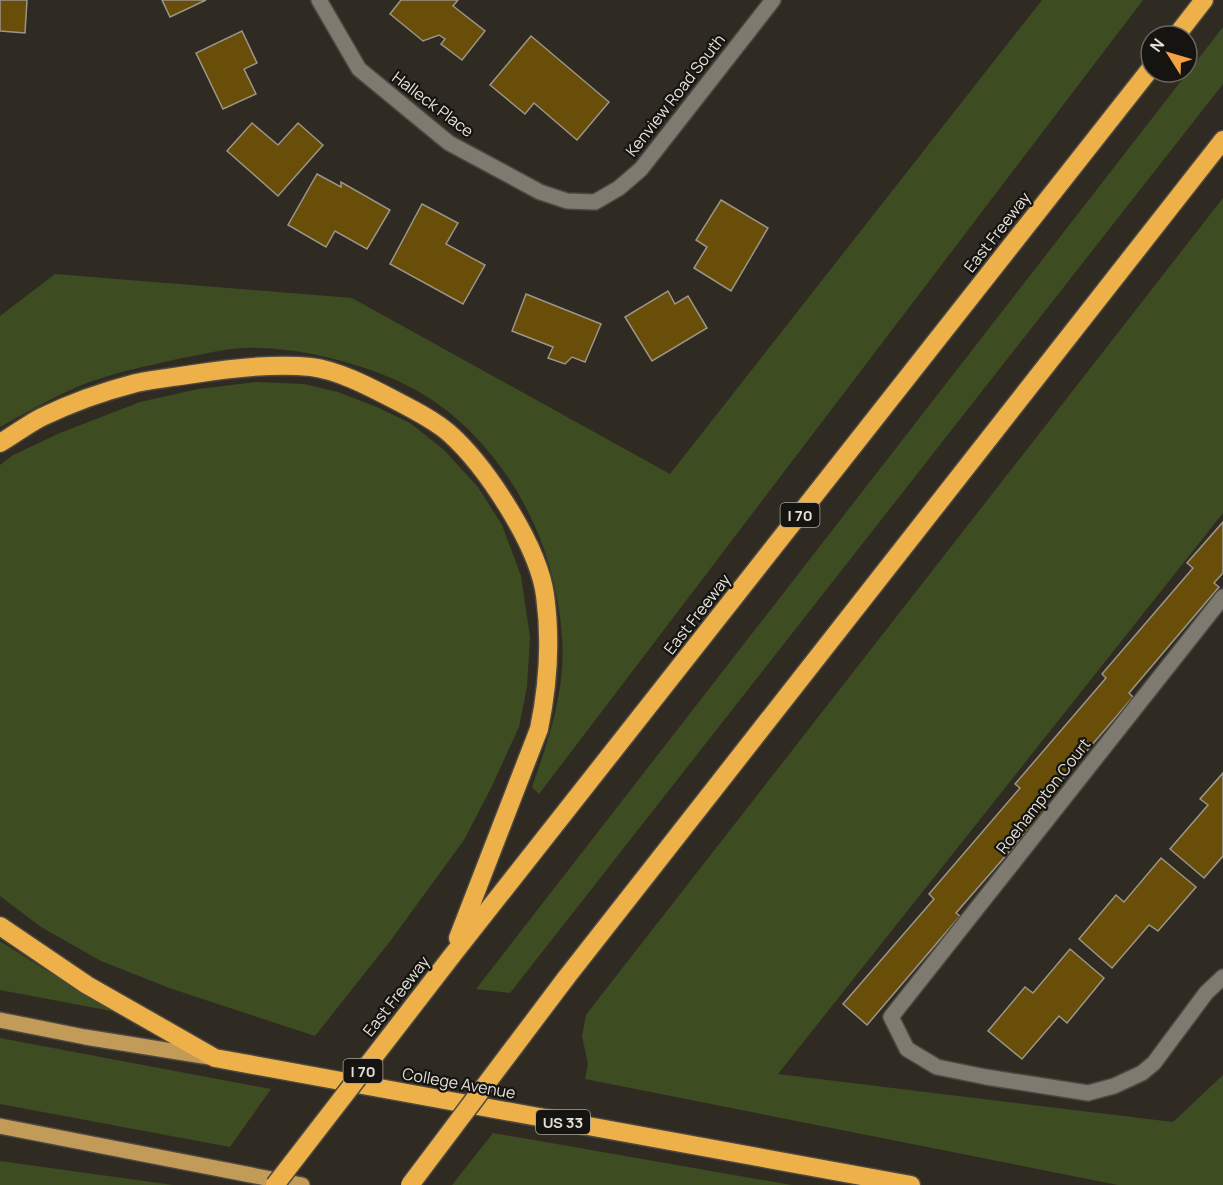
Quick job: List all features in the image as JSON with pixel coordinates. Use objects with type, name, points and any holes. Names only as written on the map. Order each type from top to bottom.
[{"type":"highway","points":[[1185,24],[1204,0]]},
{"type":"highway","name":"East Freeway","points":[[275,1185],[451,957],[1139,83]]},
{"type":"highway","points":[[410,1185],[566,978],[1223,140]]},
{"type":"highway","points":[[0,443],[42,418],[136,383],[223,369],[269,366],[313,367],[361,382],[406,406],[448,433],[485,472],[503,497],[534,559],[545,594],[548,657],[546,693],[539,729],[451,957]]},
{"type":"highway","points":[[0,926],[87,986],[215,1058]]},
{"type":"highway","name":"College Avenue","points":[[215,1058],[911,1185]]},
{"type":"main road","name":"College Avenue","points":[[0,1020],[85,1037],[215,1058]]},
{"type":"main road","points":[[0,1126],[302,1185]]},
{"type":"street","name":"Halleck Place","points":[[319,0],[359,69],[449,143],[540,192],[567,201],[595,202]]},
{"type":"street","name":"Kenview Road South","points":[[595,202],[619,188],[641,169],[773,0]]},
{"type":"street","name":"Roehampton Court","points":[[1223,597],[891,1017],[907,1049],[937,1067],[1088,1093],[1114,1086],[1142,1073],[1154,1063],[1206,993],[1223,977]]},
{"type":"green space","points":[[1042,0],[1143,0],[539,794],[532,787],[555,714],[563,656],[558,603],[550,570],[540,538],[526,507],[508,477],[488,450],[438,404],[399,382],[354,364],[306,353],[242,348],[182,358],[102,378],[67,392],[0,427],[0,316],[55,274],[352,298],[670,474]]},
{"type":"green space","points":[[1223,27],[1223,84],[510,993],[476,989],[1179,84],[1199,84],[1199,58]]},
{"type":"green space","points":[[1223,198],[1223,513],[778,1074],[1173,1122],[1223,1075],[1223,1185],[1118,1185],[585,1079],[588,1064],[582,1036],[586,1015]]},
{"type":"green space","points":[[257,382],[304,384],[338,392],[410,423],[444,450],[478,487],[502,525],[521,576],[530,637],[527,687],[519,727],[464,840],[391,940],[315,1036],[172,989],[101,961],[41,927],[0,896],[0,465],[13,455],[60,433],[140,402],[198,389]]},
{"type":"green space","points":[[0,941],[44,969],[122,1013],[0,990]]},
{"type":"green space","points":[[0,1038],[271,1089],[230,1147],[0,1104]]},
{"type":"green space","points":[[493,1133],[792,1185],[452,1185]]},
{"type":"green space","points":[[0,1161],[173,1185],[0,1185]]},
{"type":"building","points":[[0,0],[27,0],[25,33],[0,31]]},
{"type":"building","points":[[162,0],[206,0],[170,17]]},
{"type":"building","points":[[401,0],[458,0],[453,6],[485,31],[462,60],[441,44],[445,39],[439,35],[423,41],[390,14]]},
{"type":"building","points":[[242,31],[257,63],[244,69],[256,94],[223,109],[196,53]]},
{"type":"building","points":[[531,36],[609,102],[577,140],[534,103],[525,114],[490,85]]},
{"type":"building","points":[[252,123],[278,145],[298,123],[323,145],[278,196],[227,151]]},
{"type":"building","points":[[317,174],[341,187],[341,182],[390,210],[367,249],[335,231],[326,247],[288,225]]},
{"type":"building","points":[[721,200],[768,228],[731,291],[694,268],[707,247],[696,240]]},
{"type":"building","points":[[422,204],[458,223],[446,244],[485,265],[463,304],[390,264]]},
{"type":"building","points":[[668,291],[675,304],[688,296],[707,328],[652,361],[625,317]]},
{"type":"building","points":[[526,294],[601,324],[585,362],[572,357],[565,364],[548,358],[553,347],[512,331]]},
{"type":"building","points":[[1223,522],[1223,573],[1214,583],[1219,587],[1129,693],[1133,697],[1042,803],[1048,807],[956,913],[960,916],[867,1025],[843,1004],[934,899],[929,894],[1020,788],[1015,784],[1106,678],[1102,674],[1193,568],[1187,563]]},
{"type":"building","points":[[1223,773],[1223,856],[1204,878],[1170,849],[1208,805],[1200,799]]},
{"type":"building","points":[[1161,858],[1196,887],[1158,931],[1149,925],[1112,968],[1079,939],[1116,895],[1124,902]]},
{"type":"building","points":[[1070,949],[1104,978],[1067,1023],[1059,1016],[1022,1059],[988,1031],[1025,987],[1033,993]]}]
